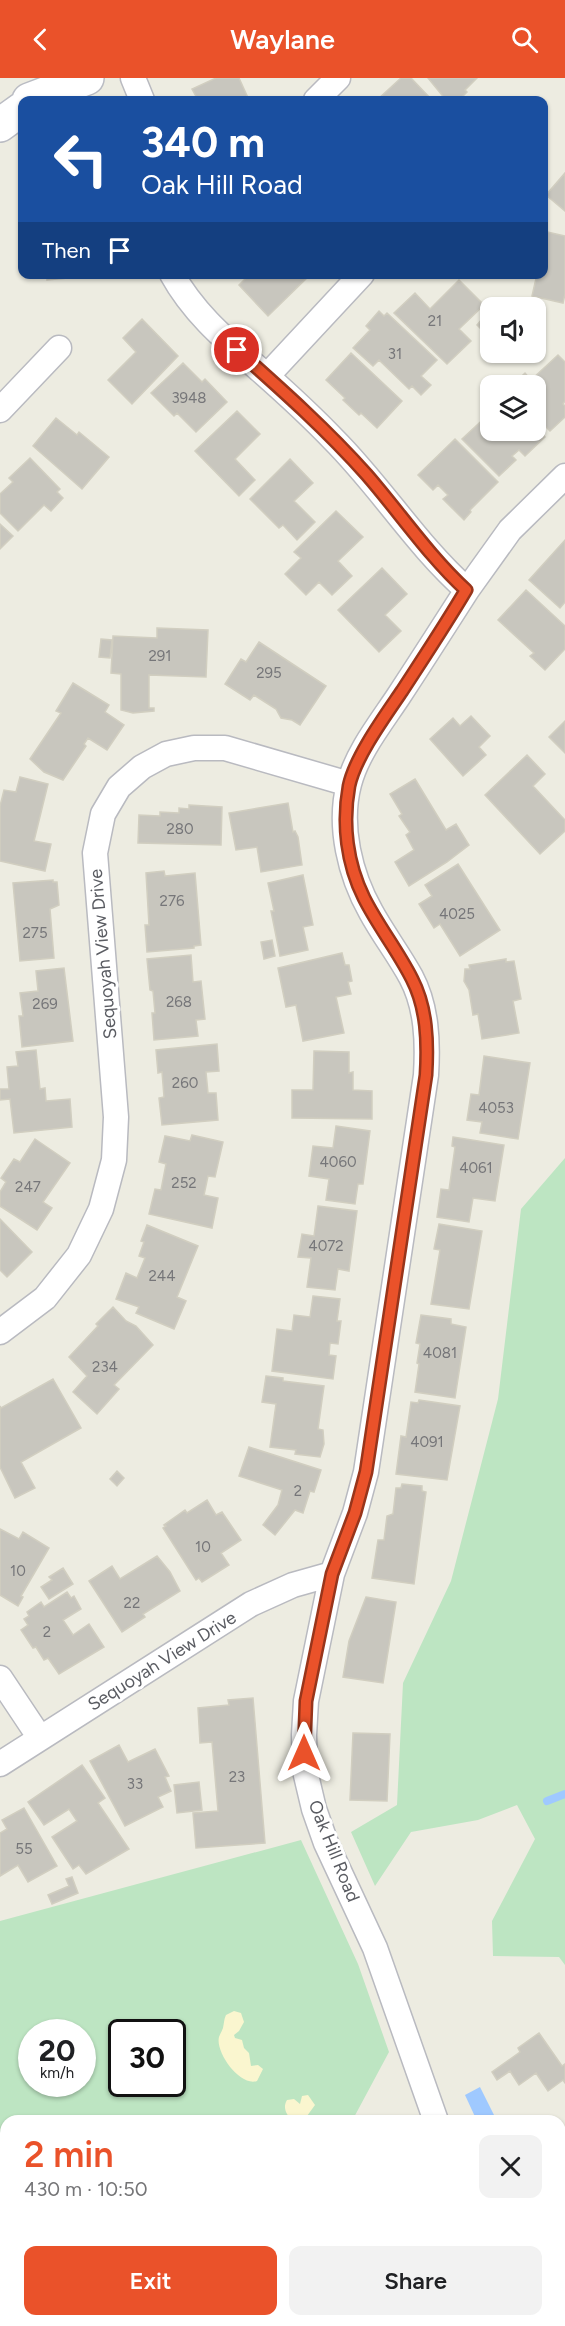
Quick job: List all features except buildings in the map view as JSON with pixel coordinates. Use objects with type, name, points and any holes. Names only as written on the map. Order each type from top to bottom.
[{"type":"main road","points":[[44,96],[87,78]]},
{"type":"main road","points":[[0,109],[18,105]]},
{"type":"main road","points":[[0,125],[18,111]]},
{"type":"street","points":[[133,78],[140,96]]},
{"type":"street","points":[[320,96],[338,78]]},
{"type":"street","points":[[174,279],[180,290],[207,324],[334,439],[368,476],[450,576],[466,590]]},
{"type":"street","points":[[267,376],[357,279]]},
{"type":"street","points":[[0,410],[59,348]]},
{"type":"street","name":"Oak Hill Road","points":[[434,2115],[375,1948],[326,1843],[314,1809],[305,1771],[306,1701],[332,1574],[355,1513],[366,1472],[412,1177],[428,1044],[423,1012],[412,979],[370,911],[358,885],[348,850],[345,816],[349,784],[368,742],[466,590],[510,530],[565,476]]},
{"type":"street","name":"Sequoyah View Drive","points":[[0,1332],[45,1298],[79,1255],[101,1209],[114,1160],[116,1117],[95,853],[103,814],[119,787],[142,767],[166,754],[194,748],[225,748],[349,784]]},
{"type":"street","name":"Sequoyah View Drive","points":[[0,1764],[251,1604],[293,1585],[332,1574]]},
{"type":"street","points":[[0,1678],[40,1738]]},
{"type":"green space","points":[[565,1158],[565,1965],[559,1957],[493,1956],[492,1921],[535,1839],[517,1805],[478,1820],[411,1832],[375,1886],[351,1832],[397,1805],[403,1683],[451,1581],[498,1399],[521,1209]]},
{"type":"green space","points":[[301,1840],[358,1964],[389,2052],[355,2115],[0,2115],[0,1921]]},
{"type":"sand","points":[[234,2011],[241,2013],[244,2022],[234,2035],[235,2038],[242,2040],[244,2048],[249,2053],[251,2066],[258,2065],[263,2069],[257,2081],[243,2079],[236,2074],[221,2051],[219,2037],[225,2018]]},
{"type":"sand","points":[[308,2095],[315,2105],[308,2115],[288,2115],[285,2106],[287,2100],[294,2099],[300,2104],[302,2096]]},
{"type":"water","points":[[480,2087],[494,2115],[474,2115],[465,2095]]},
{"type":"waterway","points":[[547,1801],[565,1794]]},
{"type":"route","points":[[237,350],[334,439],[368,476],[450,576],[466,590],[438,637],[368,742],[349,784],[345,816],[348,850],[358,885],[370,911],[412,979],[423,1012],[428,1044],[412,1177],[366,1472],[355,1513],[332,1574],[306,1701],[304,1753]]}]
